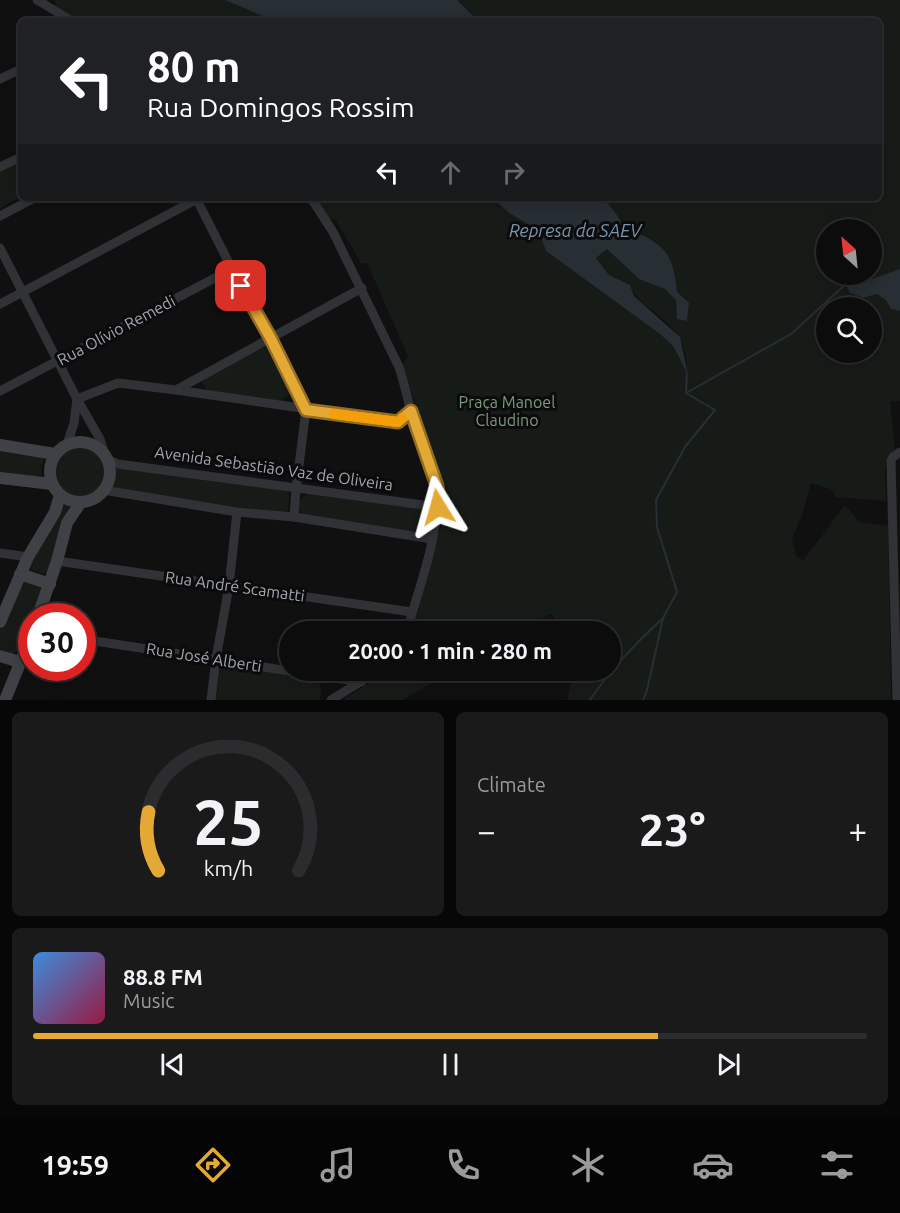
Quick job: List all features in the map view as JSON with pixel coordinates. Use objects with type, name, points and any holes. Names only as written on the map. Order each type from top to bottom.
[{"type":"street","points":[[37,0],[67,18]]},
{"type":"street","points":[[0,79],[18,70]]},
{"type":"street","points":[[0,167],[18,158]]},
{"type":"street","points":[[0,216],[28,201]]},
{"type":"street","points":[[0,304],[191,201]]},
{"type":"street","points":[[198,201],[231,269],[270,337],[306,410],[294,517]]},
{"type":"street","points":[[313,201],[333,232],[399,367],[407,389],[411,411],[437,486],[438,507],[432,539],[410,621]]},
{"type":"street","points":[[0,248],[77,399],[100,439],[106,457],[110,470],[109,481],[104,490],[97,496],[81,502],[60,495],[52,484],[49,473],[51,463],[55,453],[67,444],[78,441],[88,442],[98,447],[106,457]]},
{"type":"street","name":"Rua Olívio Remedi","points":[[0,391],[231,269]]},
{"type":"street","points":[[176,390],[362,288]]},
{"type":"street","points":[[77,399],[118,383],[398,422],[411,411]]},
{"type":"street","points":[[67,444],[74,423],[77,399]]},
{"type":"street","points":[[0,445],[55,453]]},
{"type":"street","points":[[897,700],[897,582],[891,461],[900,452]]},
{"type":"street","name":"Avenida Sebastião Vaz de Oliveira","points":[[106,457],[118,464],[438,507]]},
{"type":"street","points":[[0,477],[52,484]]},
{"type":"street","points":[[104,490],[237,512],[294,517],[432,539]]},
{"type":"street","points":[[0,622],[28,557],[55,512],[60,495]]},
{"type":"street","points":[[43,603],[67,523],[81,502]]},
{"type":"street","points":[[211,700],[229,586],[237,512]]},
{"type":"street","points":[[0,553],[28,557]]},
{"type":"street","name":"Rua André Scamatti","points":[[57,561],[412,612]]},
{"type":"street","points":[[20,574],[50,584]]},
{"type":"street","name":"Rua José Alberti","points":[[96,641],[361,682]]},
{"type":"street","points":[[0,656],[18,661]]},
{"type":"street","points":[[5,700],[18,667]]},
{"type":"street","points":[[331,700],[361,682]]},
{"type":"green space","points":[[54,0],[225,0],[267,18],[76,18],[57,7]]},
{"type":"green space","name":"Praça Manoel Claudino","points":[[457,0],[900,0],[900,401],[890,402],[895,450],[886,467],[886,501],[836,497],[831,489],[811,483],[792,539],[796,555],[803,561],[845,505],[859,522],[888,526],[891,700],[567,700],[571,681],[621,681],[621,621],[556,621],[551,614],[538,621],[416,621],[446,506],[403,365],[408,356],[367,263],[361,263],[335,219],[329,220],[318,201],[496,201],[509,213],[538,230],[546,251],[660,334],[673,346],[687,373],[685,352],[674,330],[639,299],[630,285],[609,275],[595,258],[607,248],[639,279],[665,289],[676,300],[675,273],[644,236],[628,229],[606,201],[882,201],[882,18],[475,18]]},
{"type":"green space","points":[[18,161],[18,199],[0,208],[0,170]]},
{"type":"green space","points":[[260,348],[268,351],[289,388],[290,394],[281,401],[208,392],[202,382],[205,378]]},
{"type":"green space","points":[[79,446],[89,448],[97,454],[103,462],[105,472],[103,482],[97,490],[89,496],[79,498],[69,496],[61,490],[55,482],[53,472],[55,462],[61,454],[69,448]]},
{"type":"green space","points":[[0,449],[41,456],[44,459],[41,467],[42,475],[37,477],[0,472]]},
{"type":"green space","points":[[120,467],[287,491],[288,510],[282,513],[117,490],[114,484],[116,469]]},
{"type":"green space","points":[[307,494],[421,509],[425,515],[423,529],[416,532],[303,515],[299,510],[300,500]]},
{"type":"green space","points":[[61,505],[69,507],[50,571],[44,574],[31,570],[30,564]]},
{"type":"green space","points":[[26,580],[39,584],[42,591],[37,603],[18,603],[18,650],[13,654],[0,649],[0,629],[21,582]]},
{"type":"green space","points":[[229,665],[279,673],[279,681],[317,681],[321,694],[319,700],[216,700],[220,669]]},
{"type":"green space","points":[[372,681],[435,681],[402,700],[343,700]]},
{"type":"water","points":[[225,0],[457,0],[475,18],[267,18]]},
{"type":"water","name":"Represa da SAEV","points":[[496,201],[605,201],[623,224],[653,241],[666,252],[674,273],[677,292],[689,303],[687,321],[677,319],[676,300],[665,289],[639,279],[607,249],[596,258],[609,275],[630,285],[634,296],[680,337],[688,375],[673,346],[660,334],[546,251],[538,230],[509,213]]},
{"type":"water","points":[[900,269],[900,311],[891,309],[886,300],[877,294],[861,297],[849,292],[847,285],[882,285],[882,275]]},
{"type":"waterway","points":[[686,393],[791,334],[845,285]]},
{"type":"waterway","points":[[643,700],[663,618],[677,592],[657,527],[656,500],[685,447],[715,410],[686,393],[687,373]]},
{"type":"waterway","points":[[590,700],[623,658],[662,619]]},
{"type":"slow traffic","points":[[334,414],[398,422],[402,418]]},
{"type":"route","points":[[241,286],[270,337],[306,410],[398,422],[411,411],[437,486],[438,507]]}]
